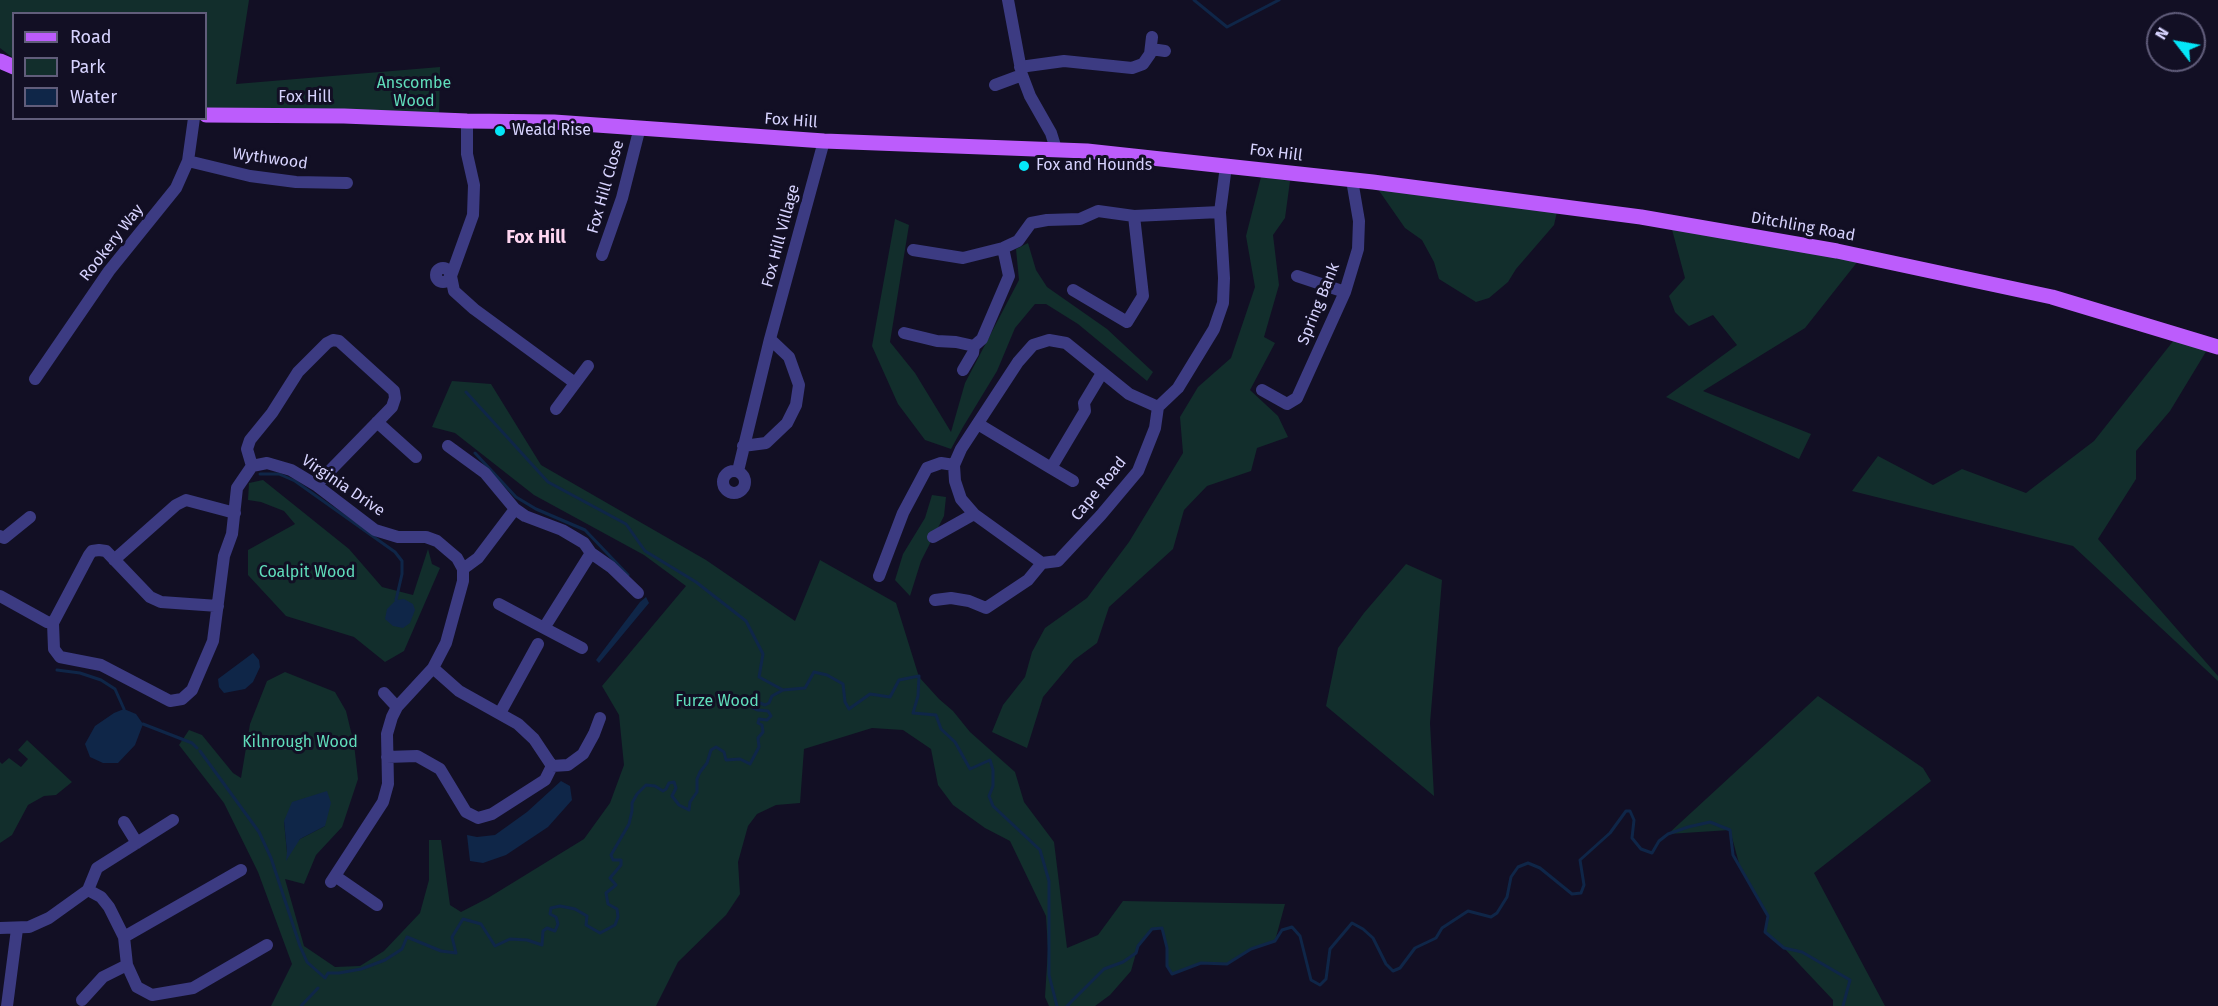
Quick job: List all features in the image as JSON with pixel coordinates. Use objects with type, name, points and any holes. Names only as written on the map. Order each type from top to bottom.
[{"type":"main road","name":"Fox Hill","points":[[207,115],[554,122],[824,141],[1056,149],[1107,152],[1373,182]]},
{"type":"main road","name":"Ditchling Road","points":[[1373,182],[1641,217],[1836,251],[2052,297],[2218,347]]},
{"type":"street","points":[[1008,0],[1021,71],[1030,96],[1051,133],[1056,149]]},
{"type":"street","points":[[995,85],[1021,71],[1064,62],[1132,68],[1143,63],[1150,54],[1151,43],[1165,51]]},
{"type":"street","name":"Rookery Way","points":[[35,380],[109,272],[177,188],[188,161],[194,120]]},
{"type":"street","points":[[467,121],[467,154],[474,185],[472,215],[448,272],[454,291],[474,309],[575,383]]},
{"type":"street","name":"Fox Hill Close","points":[[602,255],[622,198],[640,127]]},
{"type":"street","name":"Fox Hill Village","points":[[738,471],[770,339],[824,141]]},
{"type":"street","name":"Wythwood","points":[[188,161],[250,176],[296,182],[347,183]]},
{"type":"street","points":[[1042,563],[974,514],[961,499],[955,481],[954,465],[961,449],[1018,362],[1033,345],[1049,340],[1066,343],[1129,394],[1158,407],[1178,388],[1214,329],[1223,303],[1224,255],[1220,212],[1226,166]]},
{"type":"street","name":"Spring Bank","points":[[1262,390],[1287,404],[1297,398],[1345,292],[1359,249],[1359,221],[1352,180]]},
{"type":"street","points":[[913,250],[963,258],[1003,248],[1018,241],[1031,224],[1047,220],[1080,219],[1098,211],[1134,216],[1220,212]]},
{"type":"street","points":[[1073,290],[1127,322],[1143,296],[1134,216]]},
{"type":"street","points":[[963,370],[973,353],[974,346],[982,339],[1009,276],[1003,248]]},
{"type":"street","points":[[1297,276],[1345,292]]},
{"type":"street","points":[[904,333],[937,341],[974,346]]},
{"type":"street","points":[[743,446],[766,443],[787,423],[796,405],[799,385],[789,357],[770,339]]},
{"type":"street","points":[[218,606],[161,602],[150,597],[106,551],[92,551],[53,623],[54,649],[60,657],[101,665],[170,701],[182,699],[192,690],[213,641],[218,606],[224,556],[232,534],[237,488],[252,465],[247,449],[250,440],[272,413],[298,372],[327,343],[333,340],[339,341],[394,391],[395,398],[392,407],[316,485]]},
{"type":"street","points":[[556,409],[588,366]]},
{"type":"street","points":[[1051,468],[1085,411],[1084,403],[1102,373]]},
{"type":"street","name":"Cape Road","points":[[935,600],[951,598],[969,601],[986,608],[1028,580],[1042,563],[1058,561],[1138,471],[1155,428],[1158,407]]},
{"type":"street","points":[[377,422],[416,457]]},
{"type":"street","points":[[978,424],[1073,481]]},
{"type":"street","points":[[448,446],[485,473],[515,509],[525,516],[562,530],[584,543],[591,553],[611,567],[638,593]]},
{"type":"street","name":"Virginia Drive","points":[[252,465],[267,463],[291,470],[316,485],[375,530],[398,537],[426,537],[437,541],[456,558],[463,569]]},
{"type":"street","points":[[879,576],[903,513],[927,468],[941,463],[954,465]]},
{"type":"street","points":[[114,560],[176,505],[186,500],[235,513]]},
{"type":"street","points":[[378,905],[333,879],[383,802],[388,784],[387,734],[392,717],[397,707],[433,668],[451,628],[463,581],[463,569],[478,558],[515,509]]},
{"type":"street","points":[[933,537],[974,514]]},
{"type":"street","points":[[0,536],[4,538],[30,517]]},
{"type":"street","points":[[544,628],[591,553]]},
{"type":"street","points":[[0,596],[47,622],[53,623]]},
{"type":"street","points":[[500,604],[582,648]]},
{"type":"street","points":[[500,713],[538,644]]},
{"type":"street","points":[[433,668],[459,690],[518,724],[534,739],[552,766]]},
{"type":"street","points":[[384,693],[397,707]]},
{"type":"street","points":[[552,766],[568,765],[583,754],[594,735],[600,718]]},
{"type":"street","points":[[387,757],[417,756],[440,769],[466,812],[478,818],[492,814],[545,780],[552,766]]},
{"type":"street","points":[[0,928],[29,927],[49,918],[88,890],[97,868],[173,820]]},
{"type":"street","points":[[124,822],[137,843]]},
{"type":"street","points":[[124,937],[241,870]]},
{"type":"street","points":[[88,890],[101,897],[109,907],[124,937],[126,965],[137,987],[152,995],[193,988],[267,945]]},
{"type":"street","points":[[7,1006],[17,929]]},
{"type":"street","points":[[82,1000],[103,977],[126,965]]},
{"type":"green space","name":"Anscombe Wood","points":[[0,0],[249,0],[236,84],[440,67],[439,120],[207,115],[207,12],[12,12],[12,57],[0,48]]},
{"type":"green space","points":[[1261,177],[1290,181],[1285,218],[1273,235],[1279,285],[1264,337],[1275,343],[1250,390],[1278,416],[1288,437],[1257,448],[1251,471],[1207,486],[1184,510],[1173,549],[1109,607],[1097,643],[1074,660],[1043,697],[1027,748],[992,732],[1003,705],[1025,677],[1032,652],[1045,628],[1087,598],[1129,542],[1183,453],[1180,417],[1198,387],[1231,358],[1255,287],[1246,236]]},
{"type":"green space","points":[[1373,182],[1558,207],[1554,225],[1516,269],[1508,282],[1489,298],[1476,302],[1439,279],[1434,262],[1422,240],[1405,228]]},
{"type":"green space","points":[[895,219],[909,225],[890,342],[915,373],[951,432],[965,383],[1019,280],[1016,249],[1028,243],[1036,270],[1047,287],[1107,329],[1153,372],[1147,381],[1078,324],[1046,304],[1035,304],[1015,328],[997,371],[951,449],[925,440],[898,404],[872,346]]},
{"type":"green space","points":[[1670,222],[1862,256],[1805,328],[1703,391],[1811,434],[1799,459],[1666,397],[1737,345],[1713,315],[1689,326],[1675,312],[1669,296],[1685,278]]},
{"type":"green space","points":[[2178,335],[2210,345],[2170,411],[2136,451],[2136,479],[2098,539],[2218,676],[2218,681],[2073,546],[1852,491],[1878,456],[1933,485],[1962,469],[2026,493],[2094,441]]},
{"type":"green space","name":"Furze Wood","points":[[452,381],[491,384],[541,465],[706,560],[795,621],[820,560],[896,603],[919,677],[953,711],[970,732],[1015,772],[1024,802],[1054,842],[1067,948],[1098,935],[1123,901],[1285,904],[1275,941],[1251,949],[1227,964],[1200,963],[1172,974],[1167,966],[1167,948],[1162,929],[1152,929],[1138,946],[1131,971],[1110,995],[1095,1006],[1049,1006],[1045,997],[1048,949],[1046,916],[1010,841],[985,828],[953,805],[938,785],[931,749],[903,730],[872,728],[804,749],[800,803],[776,805],[757,814],[748,826],[738,862],[740,894],[726,915],[678,962],[656,1006],[271,1006],[292,964],[258,872],[224,803],[179,745],[189,730],[202,735],[233,773],[241,778],[250,724],[267,681],[285,672],[335,692],[346,711],[354,744],[358,779],[342,827],[316,855],[304,884],[285,879],[304,946],[335,967],[360,966],[384,951],[420,913],[429,880],[429,840],[441,840],[450,905],[461,912],[584,839],[610,803],[624,765],[619,715],[602,686],[686,586],[644,555],[534,495],[455,433],[432,427]],"holes":[[[284,821],[325,826],[300,839],[287,852]]]},
{"type":"green space","name":"Coalpit Wood","points":[[263,480],[349,549],[382,587],[413,595],[428,549],[432,564],[440,568],[404,651],[385,662],[354,637],[286,616],[248,575],[248,550],[295,524],[284,511],[261,502],[248,500],[249,483]]},
{"type":"green space","points":[[932,495],[946,497],[944,516],[921,561],[910,596],[895,580],[903,554],[925,518]]},
{"type":"green space","points":[[1406,564],[1442,580],[1430,723],[1434,796],[1326,706],[1338,648],[1364,613]]},
{"type":"green space","points":[[1818,696],[1923,768],[1931,781],[1814,873],[1885,1006],[1833,1006],[1833,1000],[1784,948],[1765,932],[1768,916],[1740,867],[1730,830],[1668,834]]},
{"type":"green space","points":[[27,740],[72,782],[56,795],[44,796],[28,805],[12,835],[0,843],[0,762],[2,764],[9,758],[21,767],[28,759],[18,750]]},
{"type":"water","points":[[646,597],[649,603],[599,663],[596,660]]},
{"type":"water","points":[[404,599],[413,604],[415,610],[410,623],[403,628],[393,626],[385,619],[387,609],[396,600]]},
{"type":"water","points":[[253,653],[259,660],[260,667],[253,682],[245,689],[224,693],[219,687],[218,679]]},
{"type":"water","points":[[124,709],[136,714],[143,724],[135,745],[118,763],[103,763],[90,757],[85,744],[95,726]]},
{"type":"water","points":[[561,781],[570,786],[572,800],[548,827],[506,855],[483,863],[470,861],[467,835],[477,837],[495,835],[527,812]]},
{"type":"water","points":[[327,791],[331,803],[325,826],[300,839],[286,861],[284,821],[292,802]]},
{"type":"waterway","points":[[1194,0],[1227,27],[1279,0]]},
{"type":"waterway","points":[[466,392],[548,482],[626,524],[645,551],[696,582],[746,621],[763,654],[759,677],[783,690]]},
{"type":"waterway","points":[[475,453],[516,497],[536,509],[585,530],[628,575]]},
{"type":"waterway","points":[[260,474],[279,474],[295,481],[395,552],[402,561],[402,574],[396,600]]},
{"type":"waterway","points":[[57,670],[80,673],[101,680],[115,689],[124,709]]},
{"type":"waterway","points":[[200,751],[259,832],[271,858],[307,962],[325,978],[328,973],[361,969],[385,960],[402,949],[407,937],[441,951],[456,953],[452,937],[463,919],[481,924],[495,946],[510,939],[527,940],[542,945],[543,931],[547,928],[555,931],[558,924],[556,917],[550,914],[551,908],[560,906],[575,909],[587,916],[586,925],[600,933],[615,925],[618,917],[617,909],[608,904],[606,893],[616,885],[610,878],[621,865],[621,860],[613,860],[611,855],[629,824],[632,803],[646,785],[655,786],[663,791],[669,783],[674,782],[676,788],[672,796],[679,805],[689,810],[690,802],[697,792],[697,779],[707,763],[711,750],[716,747],[724,752],[726,760],[740,759],[750,764],[759,747],[758,738],[763,732],[762,725],[758,723],[759,719],[767,720],[771,716],[768,711],[753,708],[754,705],[769,703],[772,696],[783,690],[805,688],[814,672],[827,675],[843,684],[845,702],[849,709],[870,694],[890,697],[899,680],[919,676],[918,696],[913,713],[936,715],[941,729],[955,742],[970,769],[990,760],[993,770],[993,786],[989,796],[993,806],[1040,850],[1049,881],[1049,975],[1057,1006]]},
{"type":"waterway","points":[[143,724],[192,743],[197,748]]},
{"type":"waterway","points":[[1067,1006],[1104,969],[1123,962],[1136,953],[1138,946],[1152,929],[1162,928],[1167,948],[1167,966],[1172,974],[1201,963],[1227,964],[1251,949],[1275,941],[1282,930],[1292,927],[1300,936],[1311,980],[1320,985],[1326,979],[1330,949],[1352,923],[1373,938],[1386,964],[1393,971],[1400,968],[1415,948],[1436,938],[1442,928],[1468,911],[1491,917],[1497,913],[1507,897],[1511,877],[1518,867],[1528,863],[1540,868],[1572,894],[1581,893],[1584,885],[1580,860],[1610,833],[1626,811],[1630,811],[1634,820],[1632,838],[1641,849],[1652,853],[1659,841],[1668,834],[1688,827],[1710,822],[1730,830],[1733,855],[1768,916],[1765,932],[1784,948],[1802,952],[1850,980],[1843,1006]]},
{"type":"waterway","points":[[301,1006],[318,988]]},
{"type":"place","name":"Weald Rise","points":[[500,131]]},
{"type":"place","name":"Fox and Hounds","points":[[1024,166]]},
{"type":"district","name":"Fox Hill","points":[[536,238]]},
{"type":"park label","name":"Kilnrough Wood","points":[[300,743]]}]
